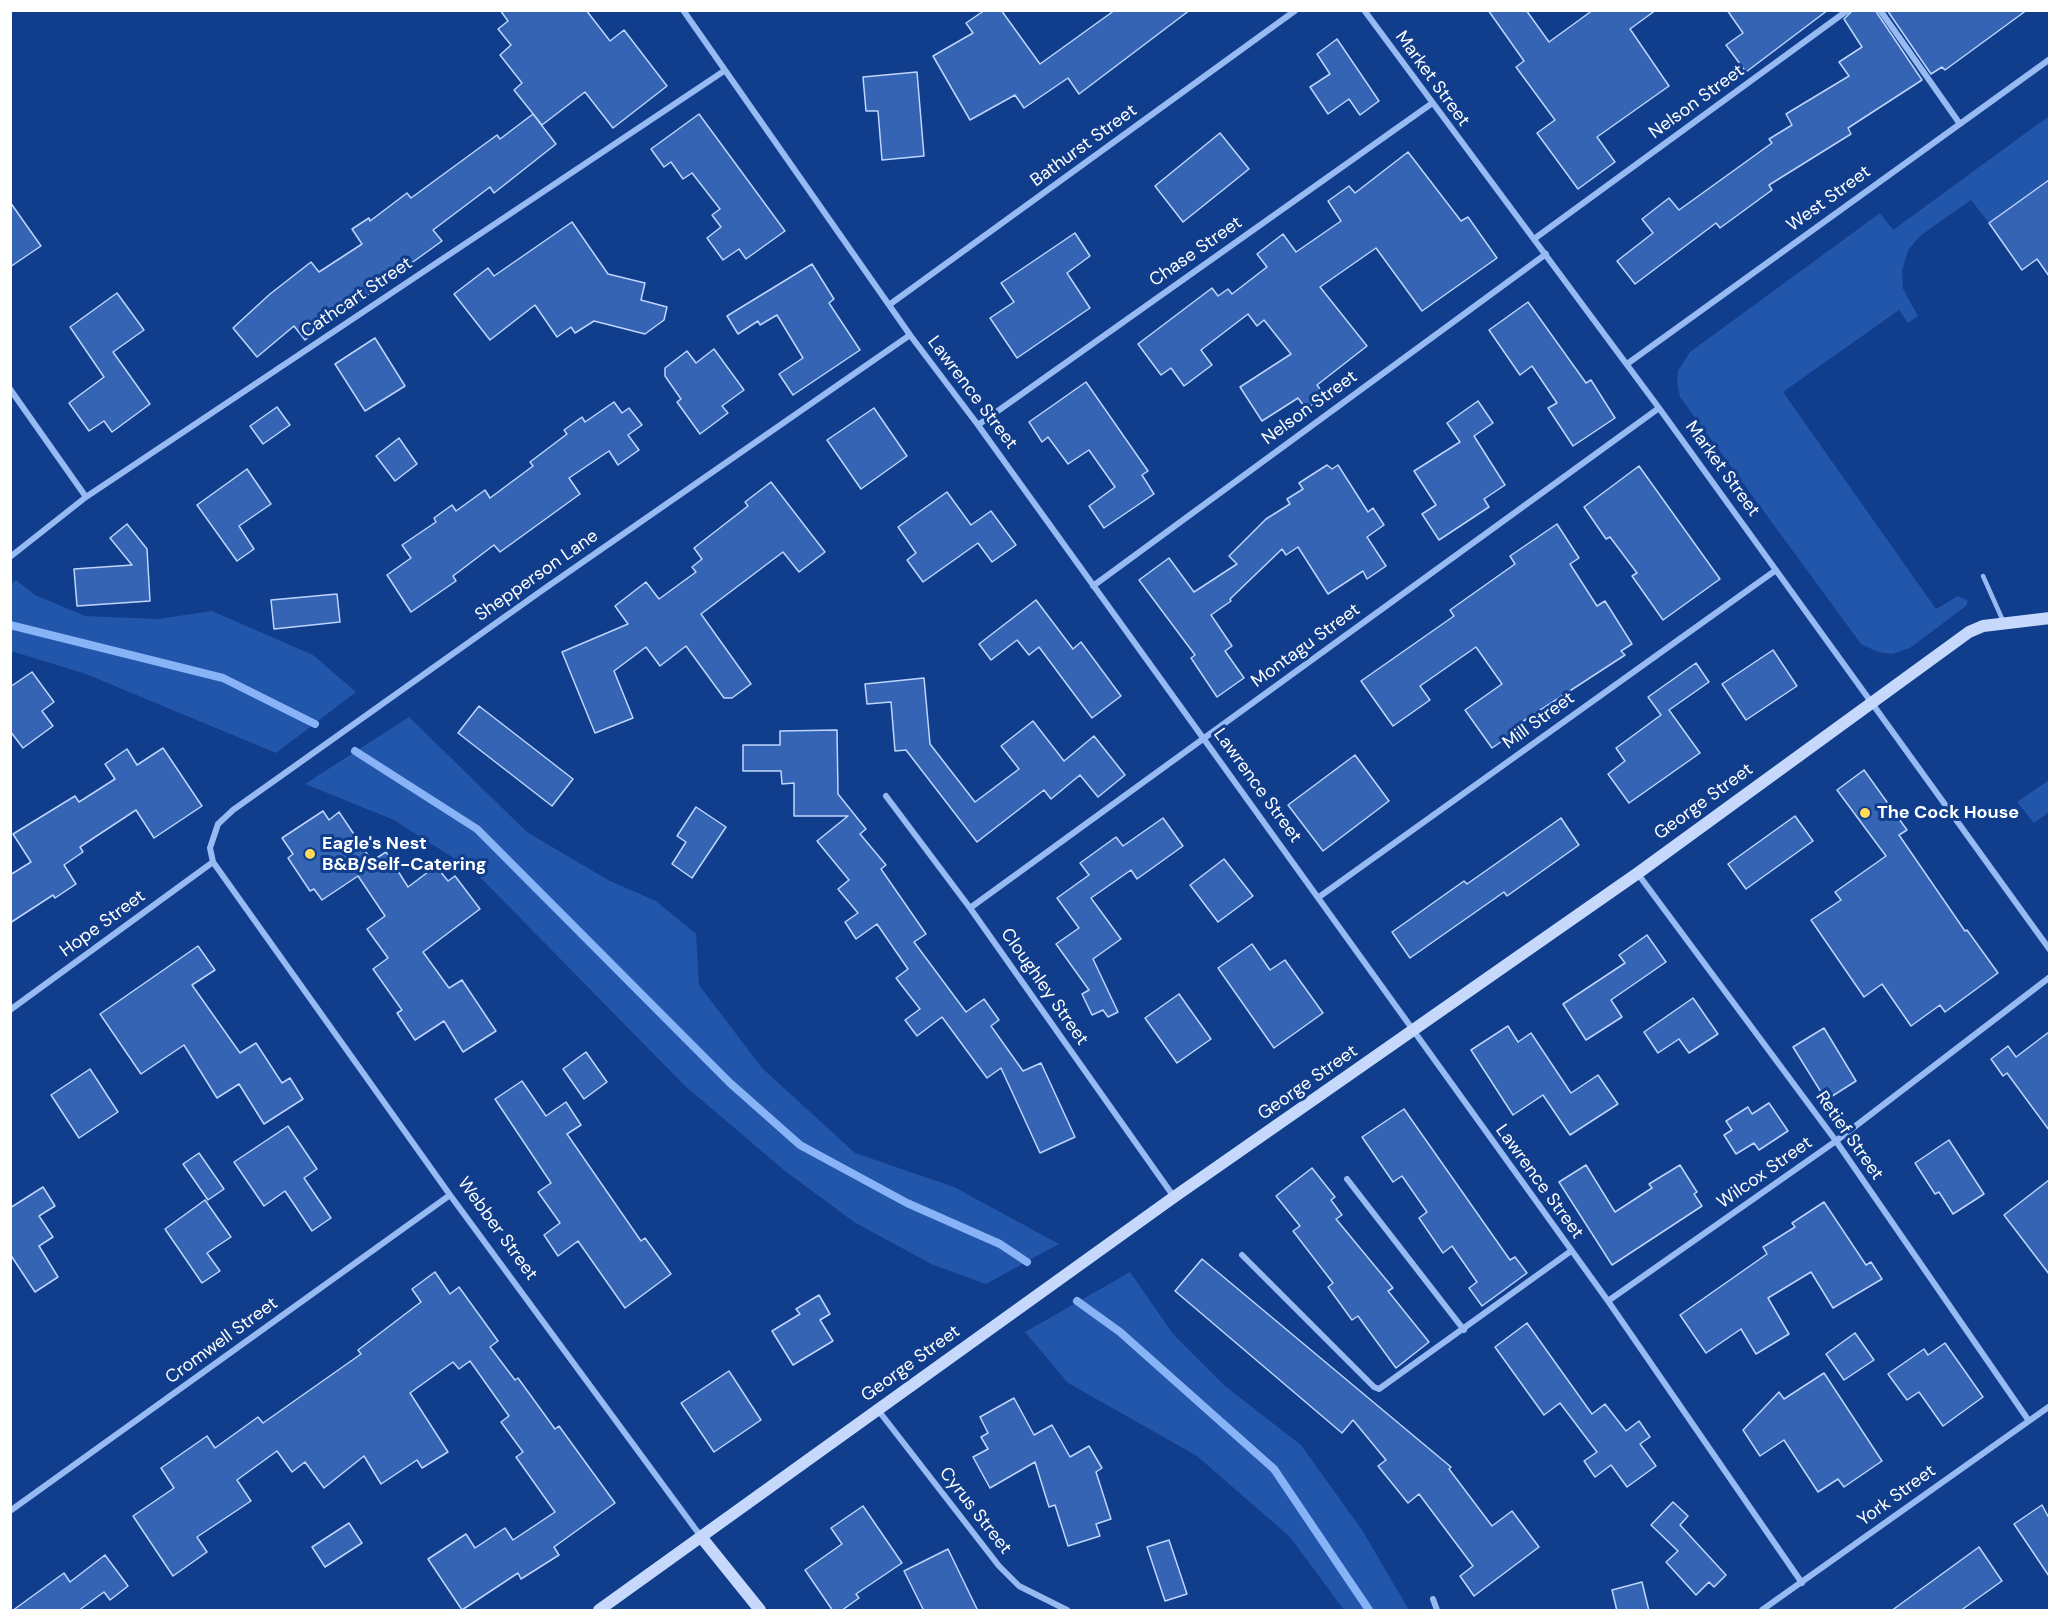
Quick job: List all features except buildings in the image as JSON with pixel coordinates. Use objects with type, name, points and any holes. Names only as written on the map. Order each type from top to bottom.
[{"type":"main road","name":"George Street","points":[[599,1611],[1174,1197],[1638,873],[1969,632],[1983,626],[2049,618]]},
{"type":"main road","name":"Webber Street","points":[[702,1538],[760,1611]]},
{"type":"street","name":"Lawrence Street","points":[[683,10],[910,335],[978,425],[1318,897],[1412,1032],[1608,1301],[1802,1582]]},
{"type":"street","name":"Bathurst Street","points":[[889,305],[1296,10]]},
{"type":"street","name":"Market Street","points":[[1364,10],[1431,104],[1627,364],[2049,950]]},
{"type":"street","name":"Nelson Street","points":[[1534,239],[1848,10]]},
{"type":"street","points":[[1880,10],[1960,124]]},
{"type":"street","name":"West Street","points":[[1627,364],[2049,59]]},
{"type":"street","name":"Cathcart Street","points":[[10,557],[86,497],[724,71]]},
{"type":"street","name":"Chase Street","points":[[978,425],[1431,104]]},
{"type":"street","name":"Nelson Street","points":[[1093,586],[1546,254]]},
{"type":"street","name":"Shepperson Lane","points":[[213,862],[210,849],[212,836],[218,824],[233,810],[544,589],[910,335]]},
{"type":"street","points":[[10,389],[86,497]]},
{"type":"street","name":"Montagu Street","points":[[970,908],[1659,408]]},
{"type":"street","name":"Mill Street","points":[[1318,897],[1776,570]]},
{"type":"street","name":"Cloughley Street","points":[[886,796],[970,908],[1174,1197]]},
{"type":"street","name":"Hope Street","points":[[10,1010],[213,862]]},
{"type":"street","name":"Webber Street","points":[[213,862],[450,1195],[702,1538]]},
{"type":"street","name":"Retief Street","points":[[1638,873],[1836,1141],[2029,1421]]},
{"type":"street","name":"Wilcox Street","points":[[1608,1301],[1836,1141],[2049,977]]},
{"type":"street","points":[[1347,1179],[1464,1330]]},
{"type":"street","name":"Cromwell Street","points":[[10,1511],[450,1195]]},
{"type":"street","points":[[1242,1255],[1374,1387],[1384,1388],[1571,1251]]},
{"type":"street","name":"York Street","points":[[1762,1611],[2049,1406]]},
{"type":"street","name":"Cyrus Street","points":[[878,1409],[999,1566],[1019,1586],[1067,1611]]},
{"type":"street","points":[[1433,1599],[1437,1611]]},
{"type":"lane","points":[[1983,576],[2004,623]]},
{"type":"shaded area","points":[[2049,116],[2049,180],[1989,223],[1971,200],[1920,236],[1908,250],[1902,271],[1903,289],[1918,316],[1908,323],[1899,310],[1783,392],[1936,609],[1958,596],[1968,601],[1966,606],[1910,648],[1892,654],[1878,652],[1861,644],[1680,397],[1678,371],[1690,352],[1880,213],[1893,230]]},
{"type":"shaded area","points":[[16,580],[35,595],[85,616],[158,619],[212,611],[313,655],[356,692],[276,753],[86,674],[11,651],[11,584]]},
{"type":"shaded area","points":[[409,717],[527,832],[608,880],[656,901],[696,934],[699,985],[762,1068],[855,1153],[954,1187],[1059,1244],[986,1284],[931,1264],[854,1222],[785,1171],[685,1086],[474,871],[394,820],[305,784]]},
{"type":"shaded area","points":[[2049,780],[2049,812],[2034,823],[2017,802]]},
{"type":"shaded area","points":[[1130,1272],[1173,1334],[1225,1386],[1301,1445],[1362,1530],[1409,1610],[1344,1610],[1290,1537],[1197,1456],[1068,1383],[1025,1332]]},
{"type":"waterway","points":[[10,625],[223,678],[315,724]]},
{"type":"waterway","points":[[355,751],[477,829],[730,1083],[800,1145],[907,1203],[1000,1244],[1027,1262]]},
{"type":"waterway","points":[[1077,1301],[1120,1332],[1274,1469],[1369,1610]]},
{"type":"place","name":"The Cock House","points":[[1865,813]]},
{"type":"place","name":"Eagle's Nest B&B/Self-Catering","points":[[310,854]]}]
